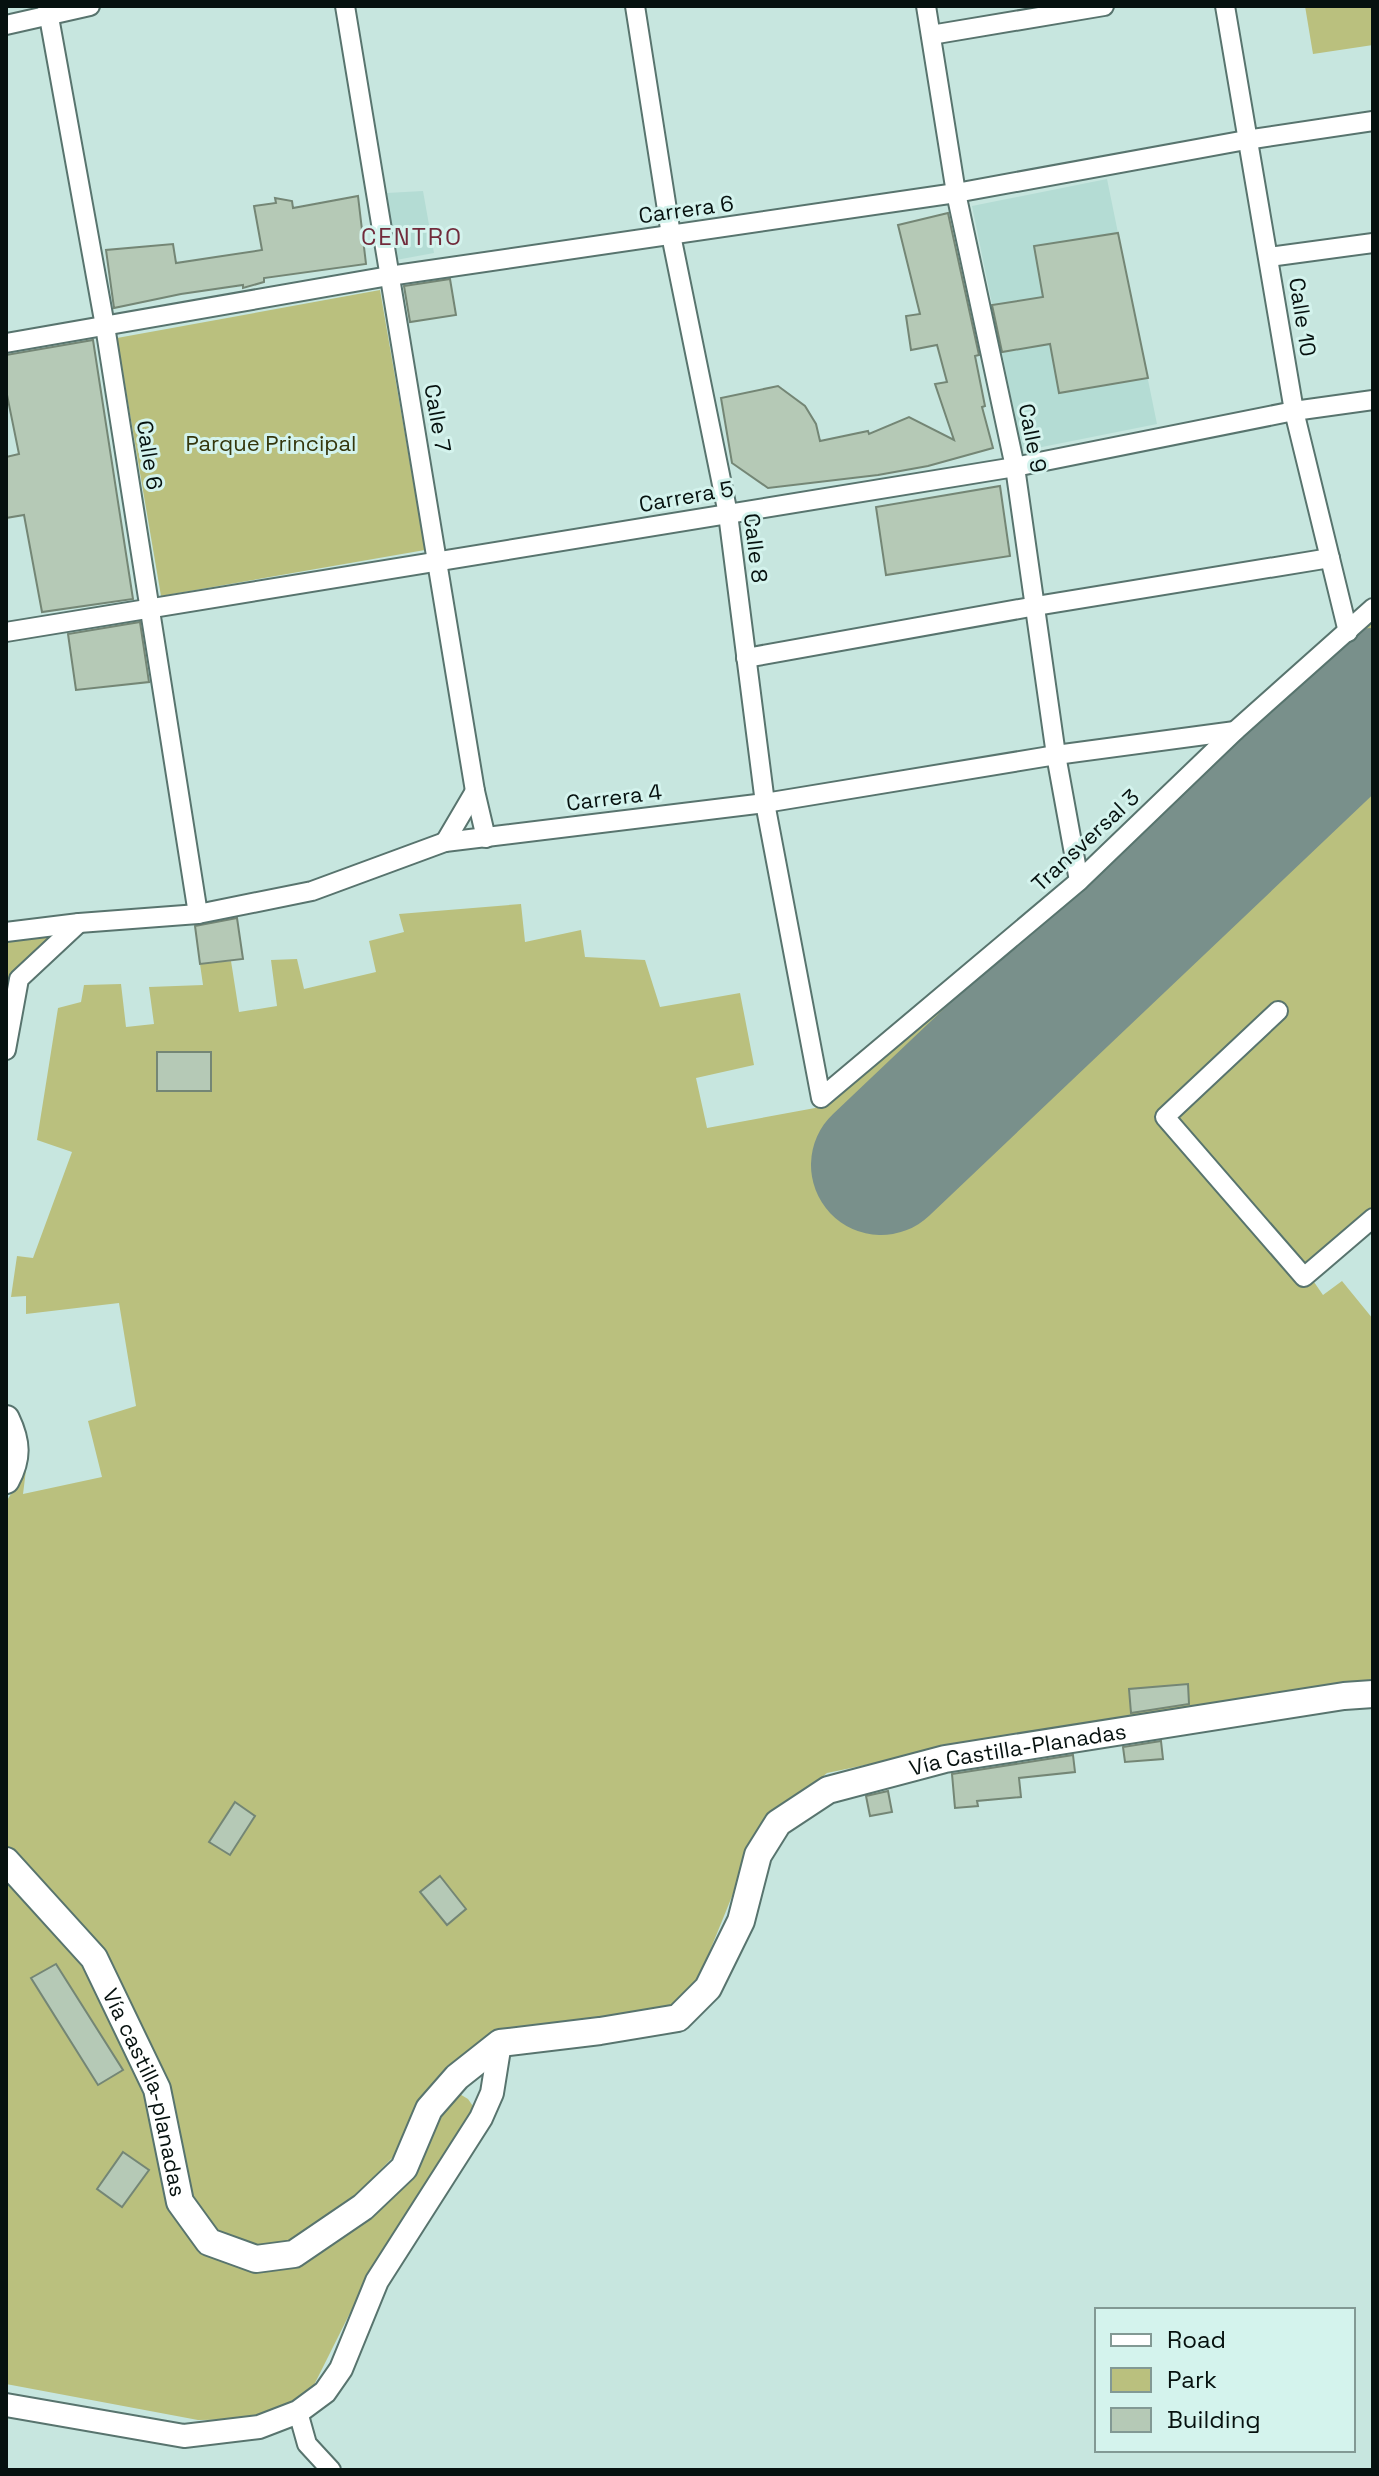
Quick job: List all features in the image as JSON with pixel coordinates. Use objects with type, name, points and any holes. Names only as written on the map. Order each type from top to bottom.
[{"type":"main road","points":[[6,1419],[15,1438],[11,1468]]},
{"type":"main road","name":"Vía Castilla-Planadas","points":[[500,2043],[678,2018],[708,1988],[741,1921],[758,1855],[778,1823],[828,1790],[945,1759],[1373,1694]]},
{"type":"main road","name":"Vía castilla-planadas","points":[[6,1861],[94,1958],[157,2089],[180,2202],[209,2242],[256,2259],[294,2254],[363,2207],[404,2168],[429,2109],[457,2077],[500,2043]]},
{"type":"street","points":[[6,25],[48,10],[90,6]]},
{"type":"street","name":"Calle 7","points":[[345,6],[475,791],[486,838]]},
{"type":"street","name":"Calle 8","points":[[635,6],[671,235],[728,514],[765,803],[821,1098]]},
{"type":"street","name":"Calle 9","points":[[926,6],[956,193],[1015,467],[1056,755],[1079,881]]},
{"type":"street","points":[[931,35],[1104,6]]},
{"type":"street","name":"Calle 10","points":[[1225,6],[1294,411],[1348,632]]},
{"type":"street","name":"Calle 6","points":[[48,10],[105,326],[198,914]]},
{"type":"street","name":"Carrera 6","points":[[6,343],[389,276],[956,193],[1246,140],[1373,121]]},
{"type":"street","points":[[1269,257],[1373,243]]},
{"type":"street","name":"Carrera 5","points":[[6,632],[1015,467],[1294,411],[1373,400]]},
{"type":"street","points":[[746,658],[1330,558]]},
{"type":"street","name":"Transversal 3","points":[[821,1098],[1079,881],[1235,731],[1373,608]]},
{"type":"street","name":"Carrera 4","points":[[6,932],[198,914],[312,891],[445,842],[765,803],[1056,755],[1235,731]]},
{"type":"street","points":[[445,842],[475,791]]},
{"type":"street","points":[[6,1050],[19,979],[79,923]]},
{"type":"street","points":[[1278,1011],[1165,1117],[1304,1277],[1373,1218]]},
{"type":"street","points":[[6,2405],[184,2436],[259,2427],[298,2412],[325,2392],[341,2369],[377,2281],[481,2118],[492,2093],[500,2043]]},
{"type":"street","points":[[298,2412],[307,2444],[331,2470]]},
{"type":"shaded area","points":[[1107,179],[1157,424],[1022,451],[972,206]]},
{"type":"shaded area","points":[[423,191],[434,253],[396,260],[387,193]]},
{"type":"green space","points":[[1305,6],[1373,6],[1373,45],[1313,54]]},
{"type":"green space","name":"Parque Principal","points":[[380,290],[425,550],[161,596],[117,338]]},
{"type":"green space","points":[[1373,614],[1373,1208],[1305,1269],[1323,1295],[1342,1281],[1373,1319],[1373,1679],[1209,1708],[947,1748],[827,1773],[776,1817],[750,1852],[698,1980],[671,2006],[494,2034],[423,2097],[395,2155],[358,2193],[289,2243],[260,2250],[218,2231],[189,2196],[96,1947],[6,1846],[6,1502],[26,1470],[23,1494],[102,1477],[88,1421],[136,1406],[119,1303],[26,1314],[26,1296],[11,1297],[17,1256],[33,1258],[72,1152],[37,1140],[58,1008],[81,1002],[84,985],[121,984],[126,1027],[154,1024],[149,987],[203,985],[200,964],[231,961],[239,1012],[277,1006],[271,960],[297,959],[304,989],[376,972],[369,941],[404,932],[399,914],[521,904],[525,942],[581,930],[585,957],[645,960],[660,1007],[740,993],[754,1065],[696,1078],[707,1128],[815,1108],[1083,888]]},
{"type":"green space","points":[[62,931],[10,977],[6,999],[6,941]]},
{"type":"green space","points":[[6,1875],[87,1966],[149,2088],[173,2204],[258,2267],[413,2170],[435,2116],[458,2093],[468,2099],[475,2109],[471,2120],[375,2263],[310,2393],[253,2419],[198,2420],[6,2384]]},
{"type":"building","points":[[358,196],[366,264],[264,278],[264,282],[243,288],[243,285],[181,294],[114,308],[106,250],[173,244],[176,263],[262,250],[254,206],[276,203],[275,198],[292,201],[293,208]]},
{"type":"building","points":[[948,213],[979,355],[975,356],[985,406],[982,407],[993,448],[928,466],[878,475],[768,488],[732,463],[721,398],[778,386],[805,406],[816,424],[820,441],[868,431],[869,434],[909,417],[954,440],[935,384],[947,382],[937,345],[911,350],[906,316],[920,314],[898,225]]},
{"type":"building","points":[[1118,233],[1148,378],[1059,393],[1050,344],[1002,352],[992,305],[1043,297],[1034,246]]},
{"type":"building","points":[[450,279],[456,315],[410,322],[404,286]]},
{"type":"building","points":[[93,340],[133,599],[42,612],[24,515],[6,518],[6,457],[19,454],[6,390],[6,355]]},
{"type":"building","points":[[1000,486],[1010,556],[886,575],[876,507]]},
{"type":"building","points":[[140,622],[149,682],[76,690],[68,634]]},
{"type":"building","points":[[237,918],[243,959],[200,964],[195,926]]},
{"type":"building","points":[[157,1052],[211,1052],[211,1091],[157,1091]]},
{"type":"building","points":[[1188,1684],[1189,1704],[1131,1713],[1129,1689]]},
{"type":"building","points":[[1161,1741],[1163,1759],[1125,1762],[1123,1747]]},
{"type":"building","points":[[1073,1755],[1075,1772],[1019,1778],[1021,1797],[977,1801],[978,1806],[955,1808],[952,1774]]},
{"type":"building","points":[[888,1791],[892,1812],[870,1816],[866,1796]]},
{"type":"building","points":[[235,1802],[255,1816],[230,1855],[209,1842]]},
{"type":"building","points":[[440,1876],[466,1909],[447,1925],[420,1892]]},
{"type":"building","points":[[56,1964],[123,2070],[98,2085],[31,1978]]},
{"type":"building","points":[[123,2152],[149,2170],[122,2207],[97,2189]]},
{"type":"runway","points":[[881,1165],[1373,698]]},
{"type":"district","name":"CENTRO","points":[[412,237]]}]
